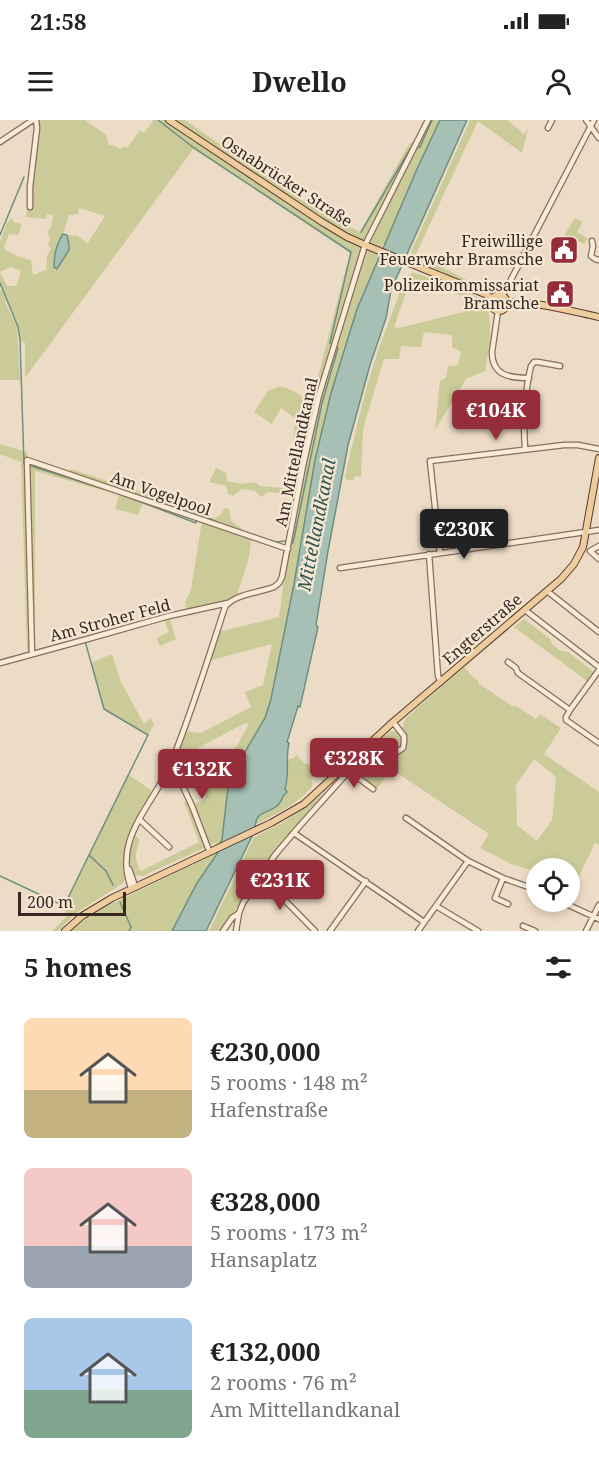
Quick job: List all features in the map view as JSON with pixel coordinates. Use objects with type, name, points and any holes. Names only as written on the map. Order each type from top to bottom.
[{"type":"main road","name":"Osnabrücker Straße","points":[[169,120],[347,237],[493,299]]},
{"type":"main road","points":[[505,300],[504,309],[498,311],[493,308],[493,299],[496,297],[599,317]]},
{"type":"main road","name":"Engterstraße","points":[[65,931],[86,914],[133,887],[208,850],[261,828],[304,804],[393,723],[547,591],[574,564],[582,547],[599,458]]},
{"type":"street","points":[[0,142],[35,120],[37,128],[30,207]]},
{"type":"street","name":"Am Mittellandkanal","points":[[228,603],[236,598],[274,587],[282,577],[319,395],[365,244],[428,120]]},
{"type":"street","points":[[548,128],[552,120]]},
{"type":"street","points":[[586,120],[599,138]]},
{"type":"street","points":[[505,300],[594,120]]},
{"type":"street","points":[[592,241],[591,256],[599,260]]},
{"type":"street","points":[[498,311],[492,352],[495,366],[510,377],[529,378]]},
{"type":"street","points":[[525,448],[524,436],[531,366],[534,362],[538,362],[560,366]]},
{"type":"street","points":[[440,553],[430,461],[564,445],[599,449]]},
{"type":"street","name":"Am Vogelpool","points":[[32,654],[27,460],[288,549]]},
{"type":"street","points":[[340,568],[599,530]]},
{"type":"street","points":[[599,546],[590,551],[599,559]]},
{"type":"street","points":[[429,554],[438,676],[441,682]]},
{"type":"street","points":[[547,591],[599,632]]},
{"type":"street","points":[[133,887],[127,863],[129,843],[172,763],[228,603]]},
{"type":"street","name":"Am Stroher Feld","points":[[0,663],[169,615],[228,603]]},
{"type":"street","points":[[525,610],[599,669],[570,710],[566,720],[599,743]]},
{"type":"street","points":[[508,662],[516,668],[518,673],[570,710]]},
{"type":"street","points":[[236,931],[238,913],[243,903],[275,855],[349,771],[365,759],[392,755],[403,748],[404,736],[393,723]]},
{"type":"street","points":[[172,763],[192,806],[208,850]]},
{"type":"street","points":[[349,771],[373,789]]},
{"type":"street","points":[[406,818],[469,861],[503,878],[526,886]]},
{"type":"street","points":[[140,820],[169,847]]},
{"type":"street","points":[[294,833],[424,922]]},
{"type":"street","points":[[418,931],[469,861]]},
{"type":"street","points":[[261,876],[315,931]]},
{"type":"street","points":[[503,878],[495,898],[508,904]]},
{"type":"street","points":[[330,931],[366,881]]},
{"type":"street","points":[[586,931],[596,917],[599,905]]},
{"type":"street","points":[[436,906],[478,931]]},
{"type":"street","points":[[580,910],[596,917]]},
{"type":"street","points":[[223,931],[238,913]]},
{"type":"street","points":[[523,926],[536,931]]},
{"type":"green space","points":[[36,120],[85,120],[106,135],[109,146],[113,145],[121,149],[124,146],[127,148],[140,130],[144,133],[152,120],[185,120],[328,217],[360,232],[409,144],[420,137],[428,120],[440,120],[386,242],[377,250],[378,259],[357,309],[331,393],[315,460],[294,584],[271,699],[265,718],[229,779],[222,839],[217,854],[197,883],[172,931],[70,931],[111,904],[205,859],[217,842],[143,876],[133,875],[128,853],[124,861],[126,878],[122,884],[76,913],[58,931],[52,931],[67,916],[64,906],[128,774],[155,793],[133,834],[140,839],[136,855],[141,871],[199,842],[184,802],[189,800],[192,806],[206,798],[201,786],[193,786],[192,783],[226,765],[249,724],[245,723],[172,763],[183,731],[201,733],[251,707],[245,692],[263,685],[272,644],[208,661],[218,632],[279,617],[297,495],[267,492],[262,497],[256,491],[242,489],[233,496],[228,494],[226,486],[209,482],[216,468],[226,473],[227,481],[242,484],[254,482],[260,486],[293,489],[300,454],[293,452],[295,418],[281,408],[272,424],[254,412],[268,391],[280,386],[294,391],[311,404],[350,253],[194,148],[25,378],[25,343],[20,340],[18,327],[0,283],[0,272],[0,241],[12,217],[14,222],[22,224],[18,235],[9,234],[4,248],[16,256],[31,260],[33,275],[46,270],[47,256],[51,248],[48,245],[50,238],[47,231],[51,228],[53,215],[47,214],[46,219],[26,217]],"holes":[[[79,208],[105,216],[88,243],[77,236],[67,235],[69,245],[58,267],[54,266],[55,249],[69,215],[78,214]],[[11,267],[21,271],[16,286],[7,286],[0,272]]]},
{"type":"green space","points":[[470,120],[507,120],[524,134],[528,129],[522,153],[478,121],[416,254],[475,284],[475,287],[413,259],[411,252]]},
{"type":"green space","points":[[575,218],[583,222],[577,232],[587,238],[585,244],[564,236]]},
{"type":"green space","points":[[412,273],[419,274],[485,300],[490,326],[485,371],[466,379],[435,430],[440,381],[446,378],[448,366],[458,365],[461,352],[452,347],[452,335],[424,332],[421,347],[401,346],[399,359],[384,359],[363,429],[361,477],[355,476],[353,480],[347,480],[345,477],[347,467],[366,389],[402,286]],"holes":[[[415,280],[463,296],[463,312],[399,328],[394,327],[409,284]]]},
{"type":"green space","points":[[2,289],[17,327],[20,380],[0,380],[0,291]]},
{"type":"green space","points":[[0,444],[27,452],[28,460],[67,474],[71,469],[199,511],[206,517],[214,519],[225,508],[229,509],[231,521],[252,536],[248,562],[236,597],[230,599],[228,604],[187,611],[185,602],[191,590],[202,520],[144,500],[138,515],[115,509],[119,495],[35,471],[35,653],[27,655],[21,462],[0,454]]},
{"type":"green space","points":[[169,616],[176,639],[160,646],[156,638],[169,632],[163,617]]},
{"type":"green space","points":[[524,619],[549,638],[559,650],[568,652],[594,672],[587,681],[514,627]]},
{"type":"green space","points":[[112,654],[121,682],[144,724],[151,718],[154,725],[148,735],[104,709],[91,663]]},
{"type":"green space","points":[[464,667],[479,681],[478,683],[512,706],[516,706],[536,719],[540,714],[561,728],[544,754],[599,792],[599,845],[595,843],[580,874],[580,858],[526,858],[526,869],[511,864],[480,848],[489,834],[391,769],[377,789],[373,789],[348,771],[274,854],[221,931],[209,931],[254,837],[308,806],[391,731],[396,731],[403,736],[403,724],[406,718]],"holes":[[[534,759],[556,777],[552,820],[537,841],[517,825],[516,785]]]},
{"type":"green space","points":[[297,755],[313,771],[311,778],[313,785],[294,803],[255,825],[259,815],[278,805],[286,792],[287,760]]},
{"type":"water","name":"Mittellandkanal","points":[[440,120],[467,120],[391,290],[386,318],[370,365],[348,445],[328,551],[316,625],[318,627],[300,707],[298,706],[287,742],[289,743],[285,789],[287,792],[278,805],[259,815],[255,830],[206,931],[172,931],[197,883],[217,854],[222,839],[229,779],[265,718],[271,699],[294,584],[315,460],[331,393],[357,309]]},
{"type":"water","points":[[63,234],[67,235],[69,250],[57,269],[54,267],[55,253]]},
{"type":"waterway","points":[[158,120],[194,148],[351,252]]},
{"type":"waterway","points":[[417,148],[420,147],[432,120]]},
{"type":"waterway","points":[[361,232],[410,149]]},
{"type":"waterway","points":[[0,235],[24,177]]},
{"type":"waterway","points":[[331,344],[351,252]]},
{"type":"waterway","points":[[0,283],[18,327],[20,340],[24,464]]},
{"type":"waterway","name":"Mittellandkanal","points":[[292,542],[322,403],[337,347]]},
{"type":"waterway","points":[[31,466],[104,489]]},
{"type":"waterway","points":[[112,491],[196,523],[196,521]]},
{"type":"waterway","points":[[198,515],[199,513],[221,524]]},
{"type":"waterway","points":[[259,537],[276,542],[286,541]]},
{"type":"waterway","points":[[85,641],[104,709],[148,735],[89,855],[106,871],[113,885]]},
{"type":"waterway","points":[[0,876],[64,906],[89,855]]},
{"type":"waterway","points":[[120,902],[131,927],[129,931]]},
{"type":"place","name":"Freiwillige Feuerwehr Bramsche","points":[[564,250]]},
{"type":"place","name":"Polizeikommissariat Bramsche","points":[[560,294]]}]
